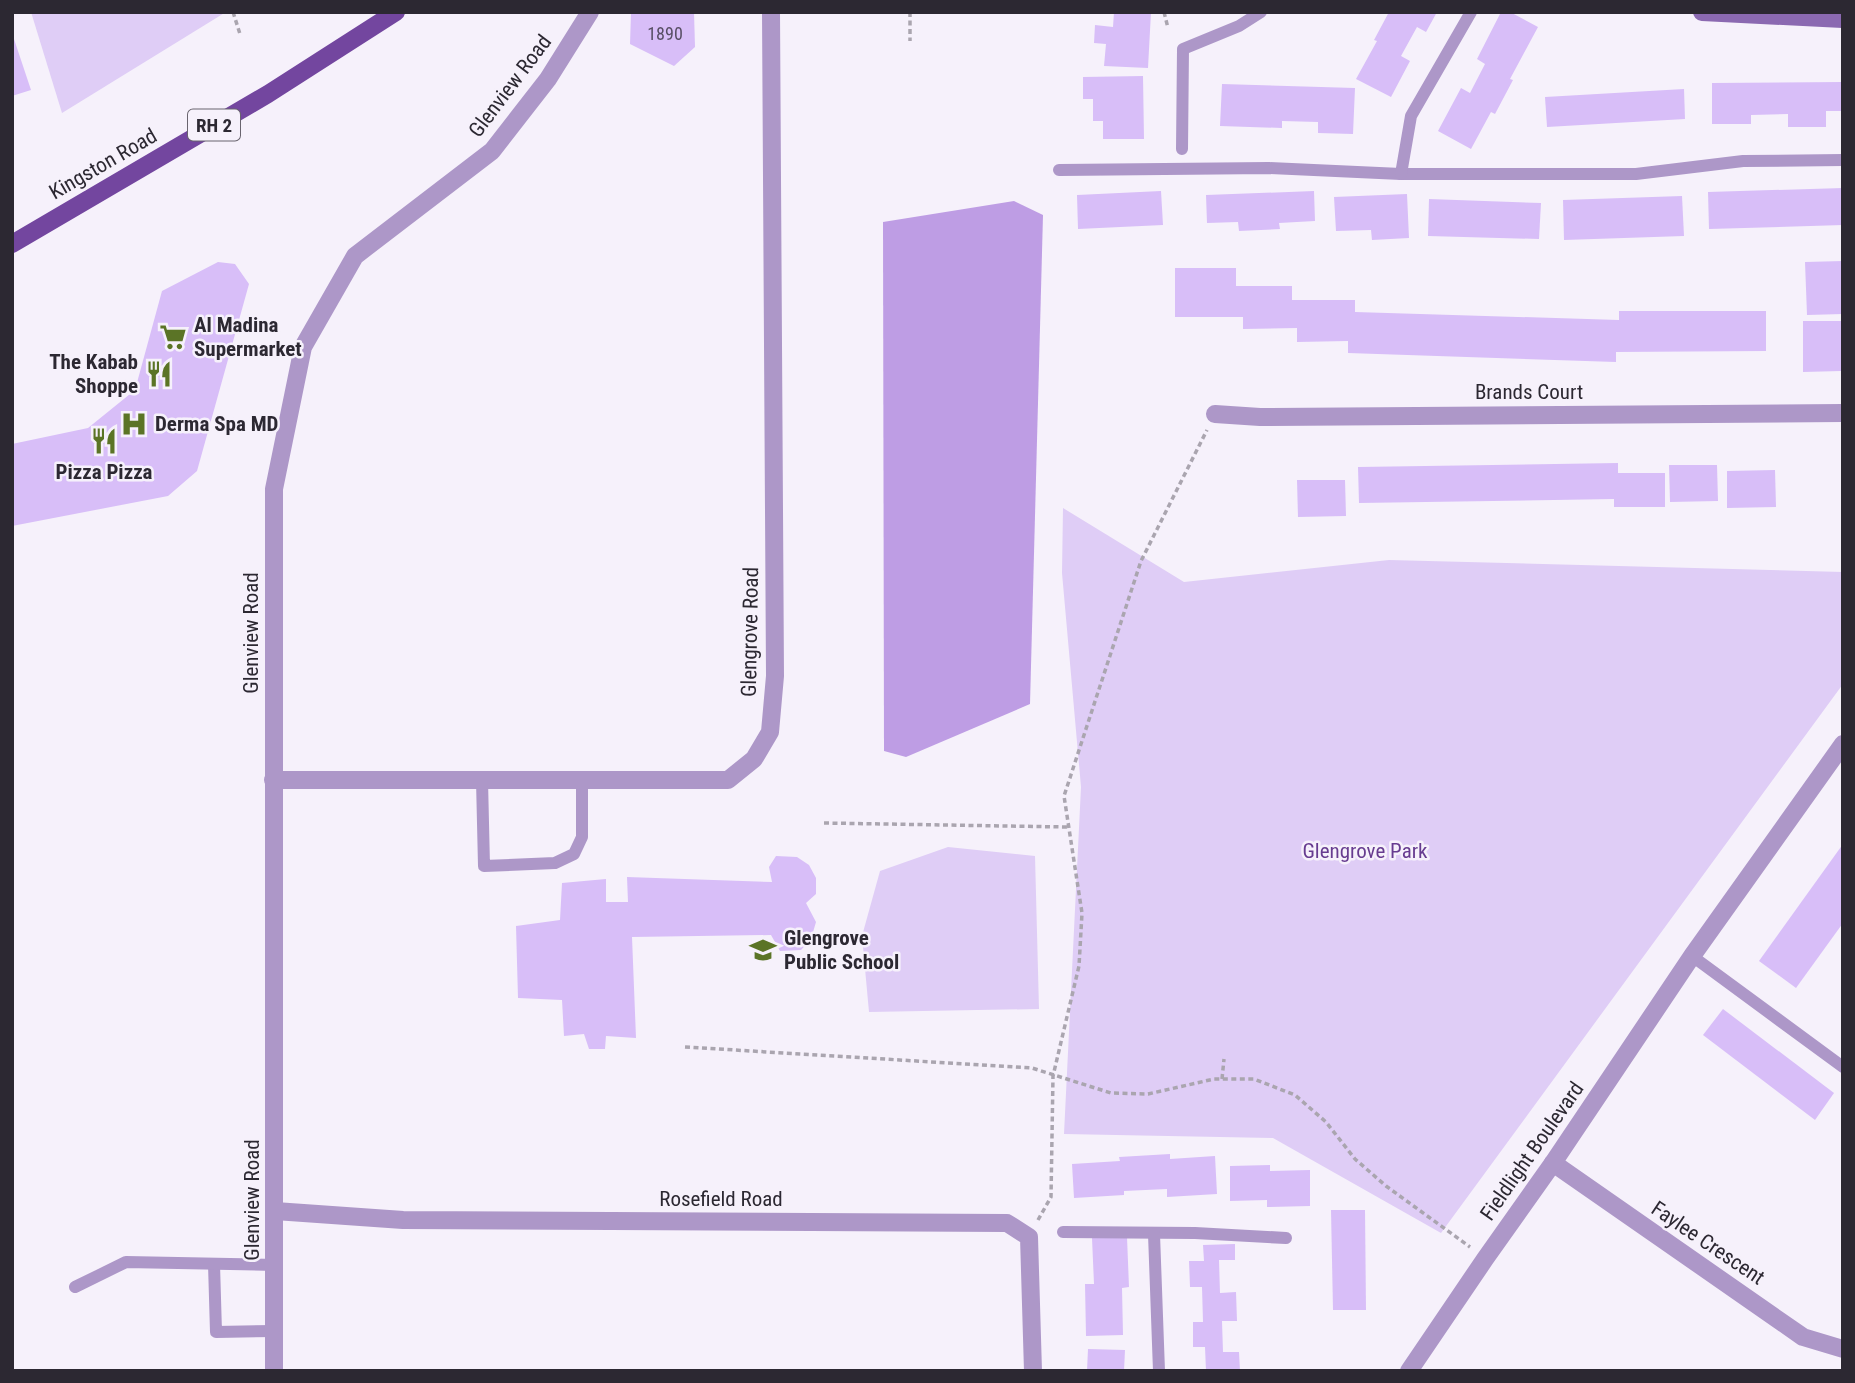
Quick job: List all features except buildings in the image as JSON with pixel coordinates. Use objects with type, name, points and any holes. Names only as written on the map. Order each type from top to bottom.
[{"type":"main road","name":"Kingston Road","points":[[18,239],[268,93],[396,12]]},
{"type":"street","name":"Glenview Road","points":[[274,1371],[274,489],[303,347],[355,256],[492,151],[548,79],[590,12]]},
{"type":"street","name":"Glengrove Road","points":[[273,780],[728,780],[754,759],[770,732],[775,676],[771,12]]},
{"type":"street","points":[[1702,12],[1843,19]]},
{"type":"street","name":"Brands Court","points":[[1215,414],[1260,417],[1843,413]]},
{"type":"street","name":"Fieldlight Boulevard","points":[[1409,1371],[1692,956],[1843,744]]},
{"type":"street","name":"Faylee Crescent","points":[[1553,1163],[1803,1337],[1843,1349]]},
{"type":"street","name":"Rosefield Road","points":[[275,1211],[403,1220],[1007,1223],[1029,1237]]},
{"type":"street","points":[[1029,1237],[1033,1371]]},
{"type":"lane","points":[[1182,149],[1183,50],[1239,26],[1261,12]]},
{"type":"lane","points":[[1401,174],[1411,116],[1471,12]]},
{"type":"lane","points":[[1059,170],[1269,168],[1401,174],[1636,174],[1743,161],[1843,160]]},
{"type":"lane","points":[[482,780],[484,866],[555,863],[574,854],[583,837],[582,780]]},
{"type":"lane","points":[[1692,956],[1843,1067]]},
{"type":"lane","points":[[1063,1232],[1195,1233],[1286,1238]]},
{"type":"lane","points":[[1154,1234],[1159,1371]]},
{"type":"lane","points":[[75,1287],[126,1262],[275,1265]]},
{"type":"lane","points":[[214,1264],[216,1332],[274,1331]]},
{"type":"path","points":[[233,12],[240,34]]},
{"type":"path","points":[[910,12],[911,41]]},
{"type":"path","points":[[1164,12],[1168,28]]},
{"type":"path","points":[[1029,1237],[1051,1197],[1053,1076],[1079,966],[1082,913],[1063,796],[1141,561],[1215,414]]},
{"type":"path","points":[[824,824],[1067,827]]},
{"type":"path","points":[[685,1047],[1032,1068],[1111,1093],[1148,1094],[1222,1079],[1254,1079],[1295,1095],[1326,1122],[1355,1159],[1386,1186],[1485,1259]]},
{"type":"path","points":[[1222,1079],[1223,1059]]},
{"type":"green space","points":[[31,12],[226,12],[62,113]]},
{"type":"green space","name":"Glengrove Park","points":[[1063,508],[1184,582],[1389,560],[1843,572],[1843,684],[1441,1233],[1273,1138],[1064,1134],[1081,787],[1062,573]]},
{"type":"green space","points":[[948,847],[1035,856],[1039,1009],[869,1012],[862,936],[880,871]]},
{"type":"shaded area","points":[[1014,201],[1043,215],[1030,704],[906,757],[884,751],[883,222]]},
{"type":"place","name":"Al Madina Supermarket","points":[[173,337]]},
{"type":"place","name":"The Kabab Shoppe","points":[[159,374]]},
{"type":"place","name":"Derma Spa MD","points":[[134,424]]},
{"type":"place","name":"Pizza Pizza","points":[[104,441]]},
{"type":"place","name":"Glengrove Public School","points":[[763,950]]}]
